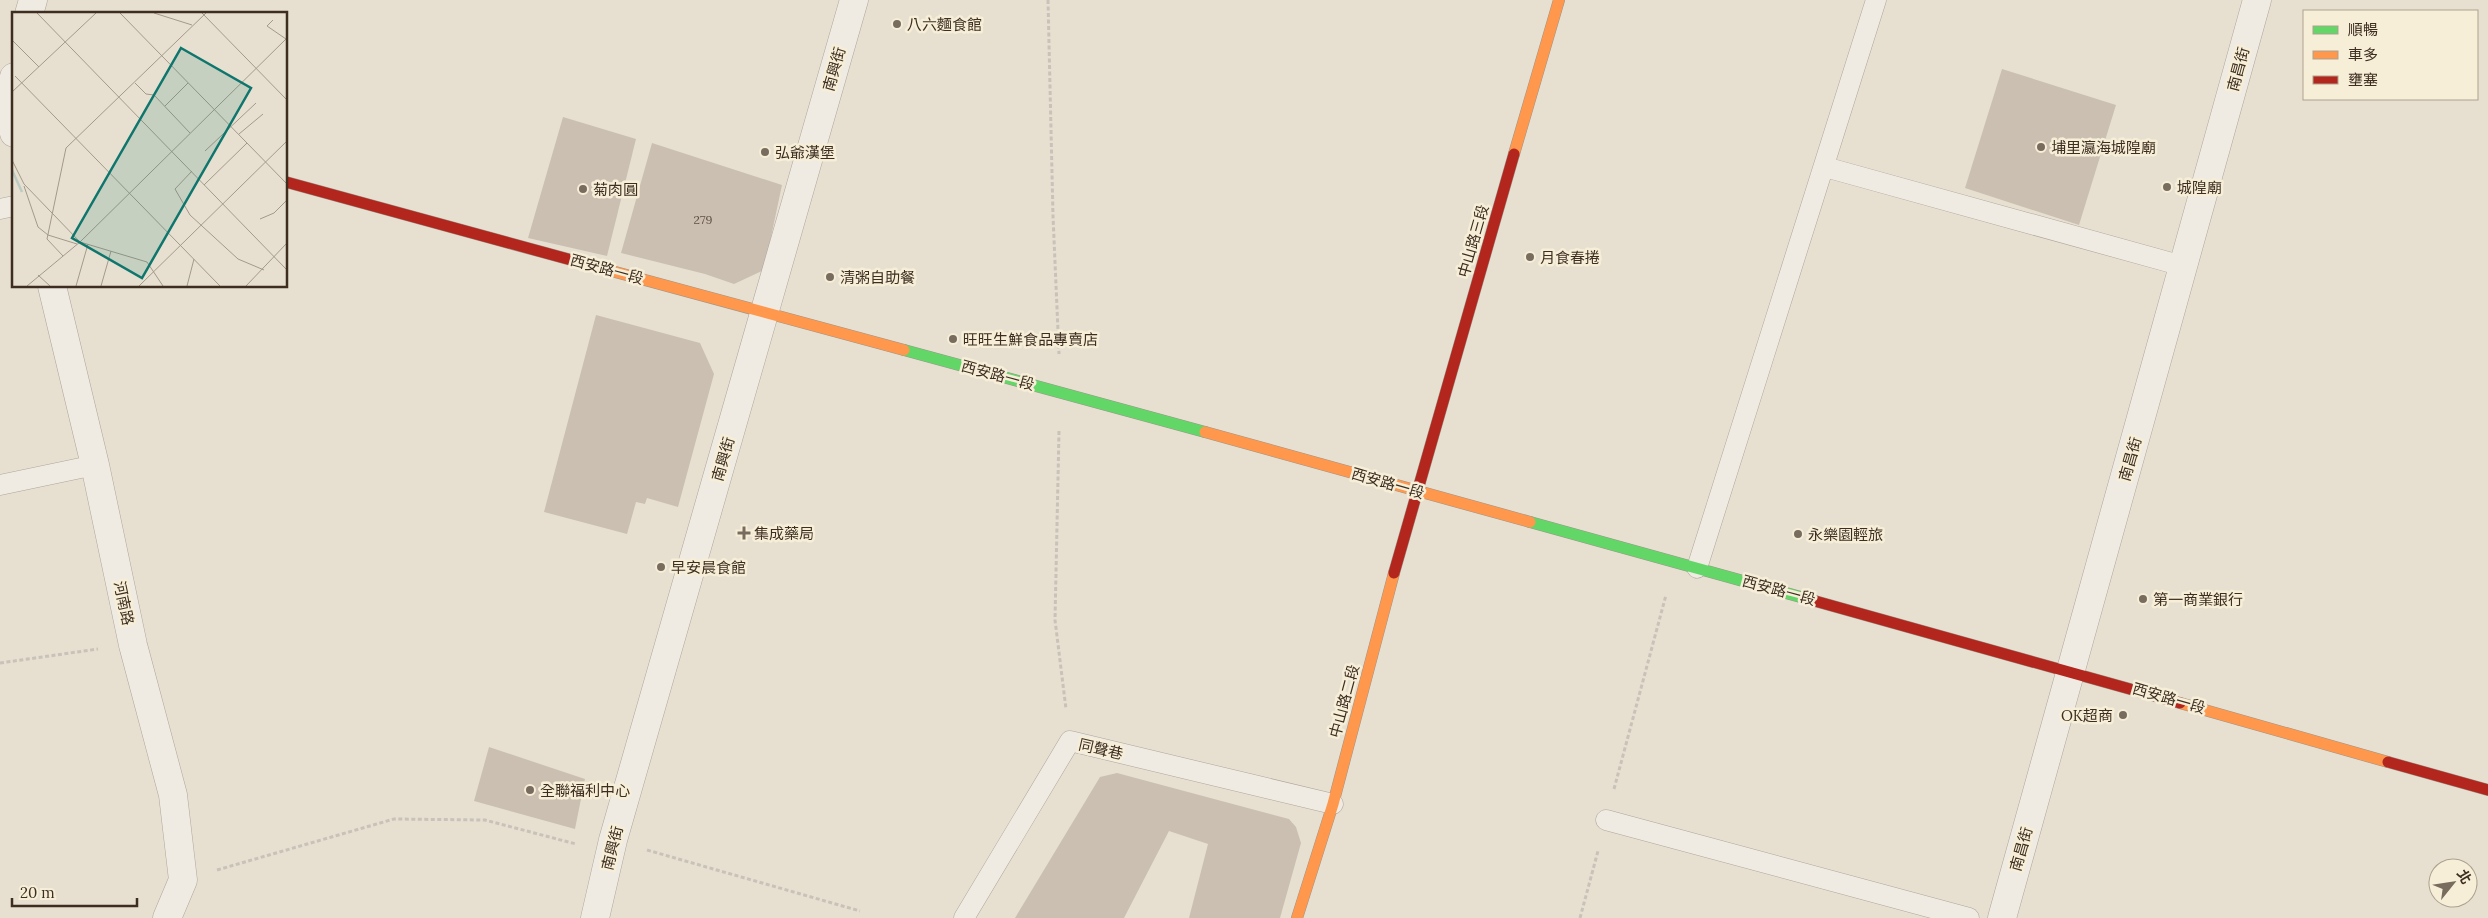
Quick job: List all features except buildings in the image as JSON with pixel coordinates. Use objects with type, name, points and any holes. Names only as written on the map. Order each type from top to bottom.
[{"type":"street","name":"南興街","points":[[595,918],[611,846],[854,0]]},
{"type":"street","name":"中山路三段","points":[[1416,491],[1559,0]]},
{"type":"street","name":"南昌街","points":[[2002,918],[2257,0]]},
{"type":"street","points":[[12,85],[7,106],[12,126]]},
{"type":"street","name":"西安路一段","points":[[288,183],[1060,391],[2071,671],[2488,790]]},
{"type":"street","name":"河南路","points":[[52,288],[95,465],[133,644],[172,795],[183,880]]},
{"type":"street","name":"中山路二段","points":[[1297,918],[1333,804],[1416,491]]},
{"type":"street","points":[[167,918],[183,880]]},
{"type":"lane","points":[[1698,568],[1876,0]]},
{"type":"lane","points":[[1825,167],[2183,266]]},
{"type":"lane","points":[[0,485],[95,465]]},
{"type":"lane","name":"同聲巷","points":[[964,918],[1070,742],[1333,804]]},
{"type":"lane","points":[[1606,820],[1969,918]]},
{"type":"path","points":[[1048,0],[1053,216],[1060,391],[1055,620],[1070,742]]},
{"type":"path","points":[[1580,918],[1675,562]]},
{"type":"path","points":[[0,662],[133,644]]},
{"type":"path","points":[[183,880],[394,819],[485,820],[611,846],[860,911]]},
{"type":"traffic: fast","points":[[904,350],[1205,432]]},
{"type":"traffic: fast","points":[[1530,522],[1815,601]]},
{"type":"traffic: slow","points":[[1514,154],[1559,0]]},
{"type":"traffic: slow","points":[[608,270],[904,350]]},
{"type":"traffic: slow","points":[[1205,432],[1530,522]]},
{"type":"traffic: slow","points":[[1297,918],[1333,804],[1394,573]]},
{"type":"traffic: slow","points":[[2180,703],[2388,762]]},
{"type":"traffic: jam","points":[[1394,573],[1514,154]]},
{"type":"traffic: jam","points":[[288,183],[608,270]]},
{"type":"traffic: jam","points":[[1815,601],[2180,703]]},
{"type":"traffic: jam","points":[[2388,762],[2488,790]]},
{"type":"place","name":"八六麵食館","points":[[897,24]]},
{"type":"place","name":"埔里瀛海城隍廟","points":[[2041,147]]},
{"type":"place","name":"弘爺漢堡","points":[[765,152]]},
{"type":"place","name":"城隍廟","points":[[2167,187]]},
{"type":"place","name":"菊肉圓","points":[[583,189]]},
{"type":"place","name":"月食春捲","points":[[1530,257]]},
{"type":"place","name":"清粥自助餐","points":[[830,277]]},
{"type":"place","name":"旺旺生鮮食品專賣店","points":[[953,339]]},
{"type":"place","name":"集成藥局","points":[[744,533]]},
{"type":"place","name":"永樂園輕旅","points":[[1798,534]]},
{"type":"place","name":"早安晨食館","points":[[661,567]]},
{"type":"place","name":"第一商業銀行","points":[[2143,599]]},
{"type":"place","name":"OK超商","points":[[2123,715]]},
{"type":"place","name":"全聯福利中心","points":[[530,790]]}]
